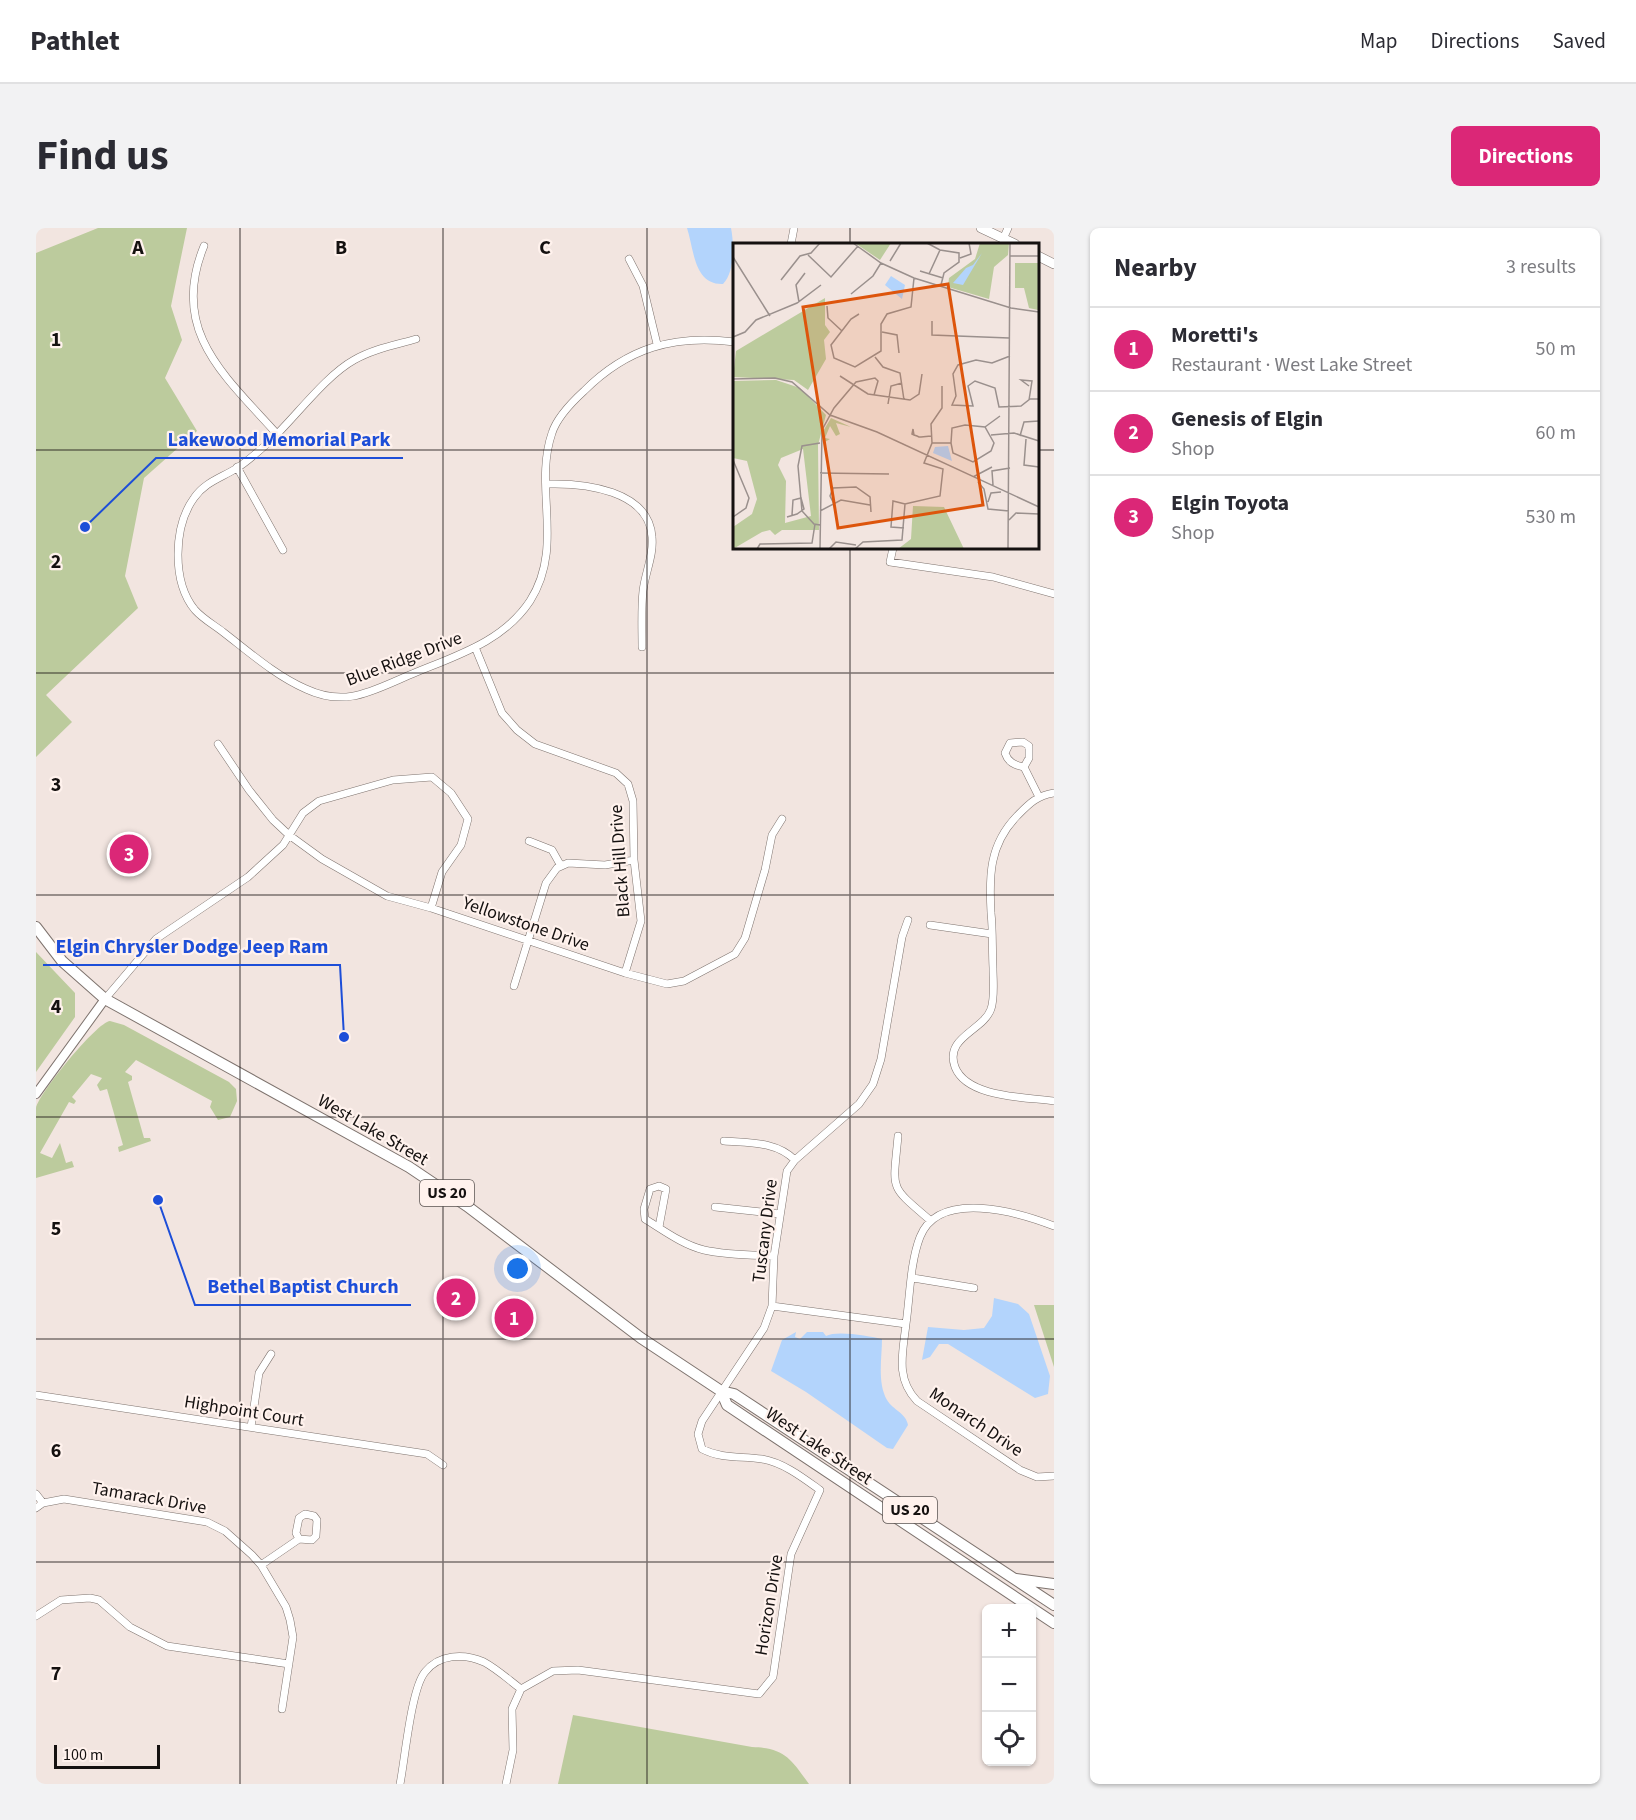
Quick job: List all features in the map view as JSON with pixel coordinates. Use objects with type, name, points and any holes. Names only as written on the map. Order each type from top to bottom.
[{"type":"highway","name":"West Lake Street","points":[[36,927],[62,961],[105,999],[409,1167],[467,1206],[641,1338],[721,1391],[734,1394],[1054,1605]]},
{"type":"highway","name":"West Lake Street","points":[[721,1391],[727,1405],[1054,1623]]},
{"type":"highway","points":[[1014,1579],[1054,1584]]},
{"type":"highway","points":[[1043,1616],[1054,1628]]},
{"type":"main road","points":[[981,228],[1013,243]]},
{"type":"main road","points":[[1039,256],[1054,264]]},
{"type":"street","points":[[791,243],[794,228]]},
{"type":"street","points":[[1003,239],[1008,228]]},
{"type":"street","points":[[204,246],[196,264],[192,307],[197,332],[208,352],[234,386],[276,434]]},
{"type":"street","points":[[629,259],[643,286],[657,344]]},
{"type":"street","name":"Blue Ridge Drive","points":[[416,339],[352,361],[276,434],[237,467],[210,482],[189,506],[178,561],[182,582],[196,611],[296,685],[325,698],[350,699],[475,647],[499,634],[514,621],[532,598],[540,580],[549,537],[548,484],[552,432],[571,403],[606,369],[657,344],[696,339],[733,342]]},
{"type":"street","points":[[237,467],[283,550]]},
{"type":"street","points":[[548,484],[575,483],[626,498],[644,513],[649,521],[652,548],[643,593],[642,647]]},
{"type":"street","points":[[892,549],[890,562],[993,577],[1054,594]]},
{"type":"street","name":"Black Hill Drive","points":[[475,647],[502,713],[517,730],[535,744],[616,772],[628,784],[633,801],[634,860],[641,921],[625,973]]},
{"type":"street","name":"Yellowstone Drive","points":[[218,744],[249,790],[273,820],[289,835],[322,859],[387,896],[431,908],[625,973],[667,984],[684,981],[735,954],[745,938],[765,870],[772,835],[782,819]]},
{"type":"street","points":[[1024,767],[1038,795]]},
{"type":"street","points":[[36,1094],[105,999],[156,939],[248,877],[283,844],[303,813],[319,801],[393,780],[432,777],[451,793],[468,819],[461,845],[442,872],[431,908]]},
{"type":"street","points":[[1054,793],[1038,795],[1005,829],[994,850],[989,870],[992,1007],[987,1017],[960,1038],[954,1051],[954,1066],[966,1083],[981,1090],[1054,1101]]},
{"type":"street","points":[[529,841],[552,850],[561,866]]},
{"type":"street","points":[[514,987],[546,883],[561,866],[568,863],[605,865],[634,860]]},
{"type":"street","name":"Tuscany Drive","points":[[721,1391],[764,1328],[772,1306],[774,1256],[783,1184],[795,1160],[859,1104],[873,1084],[879,1070],[902,937],[908,920]]},
{"type":"street","points":[[930,925],[992,934]]},
{"type":"street","points":[[898,1136],[894,1183],[896,1191],[931,1221],[948,1210],[969,1208],[1021,1215],[1054,1226]]},
{"type":"street","points":[[724,1140],[770,1145],[784,1150],[795,1160]]},
{"type":"street","points":[[659,1227],[666,1189],[659,1186],[650,1189],[644,1209],[645,1219],[659,1227],[702,1250],[774,1256]]},
{"type":"street","points":[[716,1208],[780,1215]]},
{"type":"street","name":"Monarch Drive","points":[[931,1221],[917,1245],[902,1372],[906,1386],[917,1401],[1020,1470],[1037,1476],[1054,1476]]},
{"type":"street","points":[[913,1278],[974,1288]]},
{"type":"street","points":[[772,1306],[906,1324]]},
{"type":"street","points":[[251,1427],[259,1373],[271,1354]]},
{"type":"street","name":"Horizon Drive","points":[[521,1689],[538,1677],[553,1671],[578,1670],[759,1694],[773,1677],[791,1554],[820,1490],[788,1468],[764,1459],[717,1456],[702,1449],[698,1434],[702,1421],[721,1391]]},
{"type":"street","name":"Highpoint Court","points":[[36,1395],[428,1454],[443,1465]]},
{"type":"street","points":[[36,1494],[43,1503],[36,1508]]},
{"type":"street","name":"Tamarack Drive","points":[[43,1503],[64,1499],[207,1522],[225,1531],[261,1565],[286,1607],[293,1637],[282,1709]]},
{"type":"street","points":[[261,1565],[288,1550],[299,1539]]},
{"type":"street","points":[[36,1615],[61,1600],[90,1599],[106,1605],[130,1627],[167,1646],[289,1664]]},
{"type":"street","points":[[400,1784],[416,1691],[424,1672],[439,1660],[461,1655],[484,1662],[521,1689],[512,1709],[513,1750],[506,1784]]},
{"type":"green space","points":[[98,228],[187,228],[171,306],[182,340],[165,378],[197,431],[144,478],[125,576],[138,608],[46,695],[72,722],[36,757],[36,253]]},
{"type":"green space","points":[[36,952],[75,993],[75,1017],[36,1072]]},
{"type":"green space","points":[[110,1021],[124,1025],[229,1082],[236,1089],[237,1101],[230,1117],[218,1120],[210,1107],[212,1101],[136,1060],[125,1072],[132,1076],[132,1080],[128,1082],[144,1138],[150,1138],[151,1141],[119,1152],[118,1147],[123,1145],[107,1089],[100,1091],[97,1085],[102,1078],[91,1074],[72,1097],[76,1101],[74,1104],[69,1102],[40,1153],[52,1158],[60,1143],[66,1163],[72,1161],[74,1167],[36,1178],[36,1108],[57,1074],[93,1033]]},
{"type":"green space","points":[[1034,1305],[1054,1305],[1054,1367]]},
{"type":"green space","points":[[573,1715],[772,1750],[786,1756],[809,1784],[558,1784]]},
{"type":"water","points":[[687,228],[731,228],[732,265],[723,284],[713,283],[701,273]]},
{"type":"water","points":[[994,1298],[1018,1304],[1029,1314],[1050,1376],[1048,1394],[1035,1398],[948,1344],[939,1344],[930,1357],[922,1360],[928,1327],[964,1330],[984,1328],[992,1316]]},
{"type":"water","points":[[796,1332],[795,1337],[800,1339],[807,1332],[823,1332],[826,1336],[845,1334],[882,1339],[881,1378],[884,1393],[887,1400],[905,1417],[908,1425],[893,1449],[887,1448],[806,1392],[771,1371],[782,1340]]},
{"type":"place","name":"Lakewood Memorial Park","points":[[85,527]]},
{"type":"place","name":"Elgin Toyota","points":[[129,854]]},
{"type":"place","name":"Elgin Chrysler Dodge Jeep Ram","points":[[344,1037]]},
{"type":"place","name":"Bethel Baptist Church","points":[[158,1200]]},
{"type":"place","name":"Genesis of Elgin","points":[[456,1298]]},
{"type":"place","name":"Moretti's","points":[[514,1318]]}]
